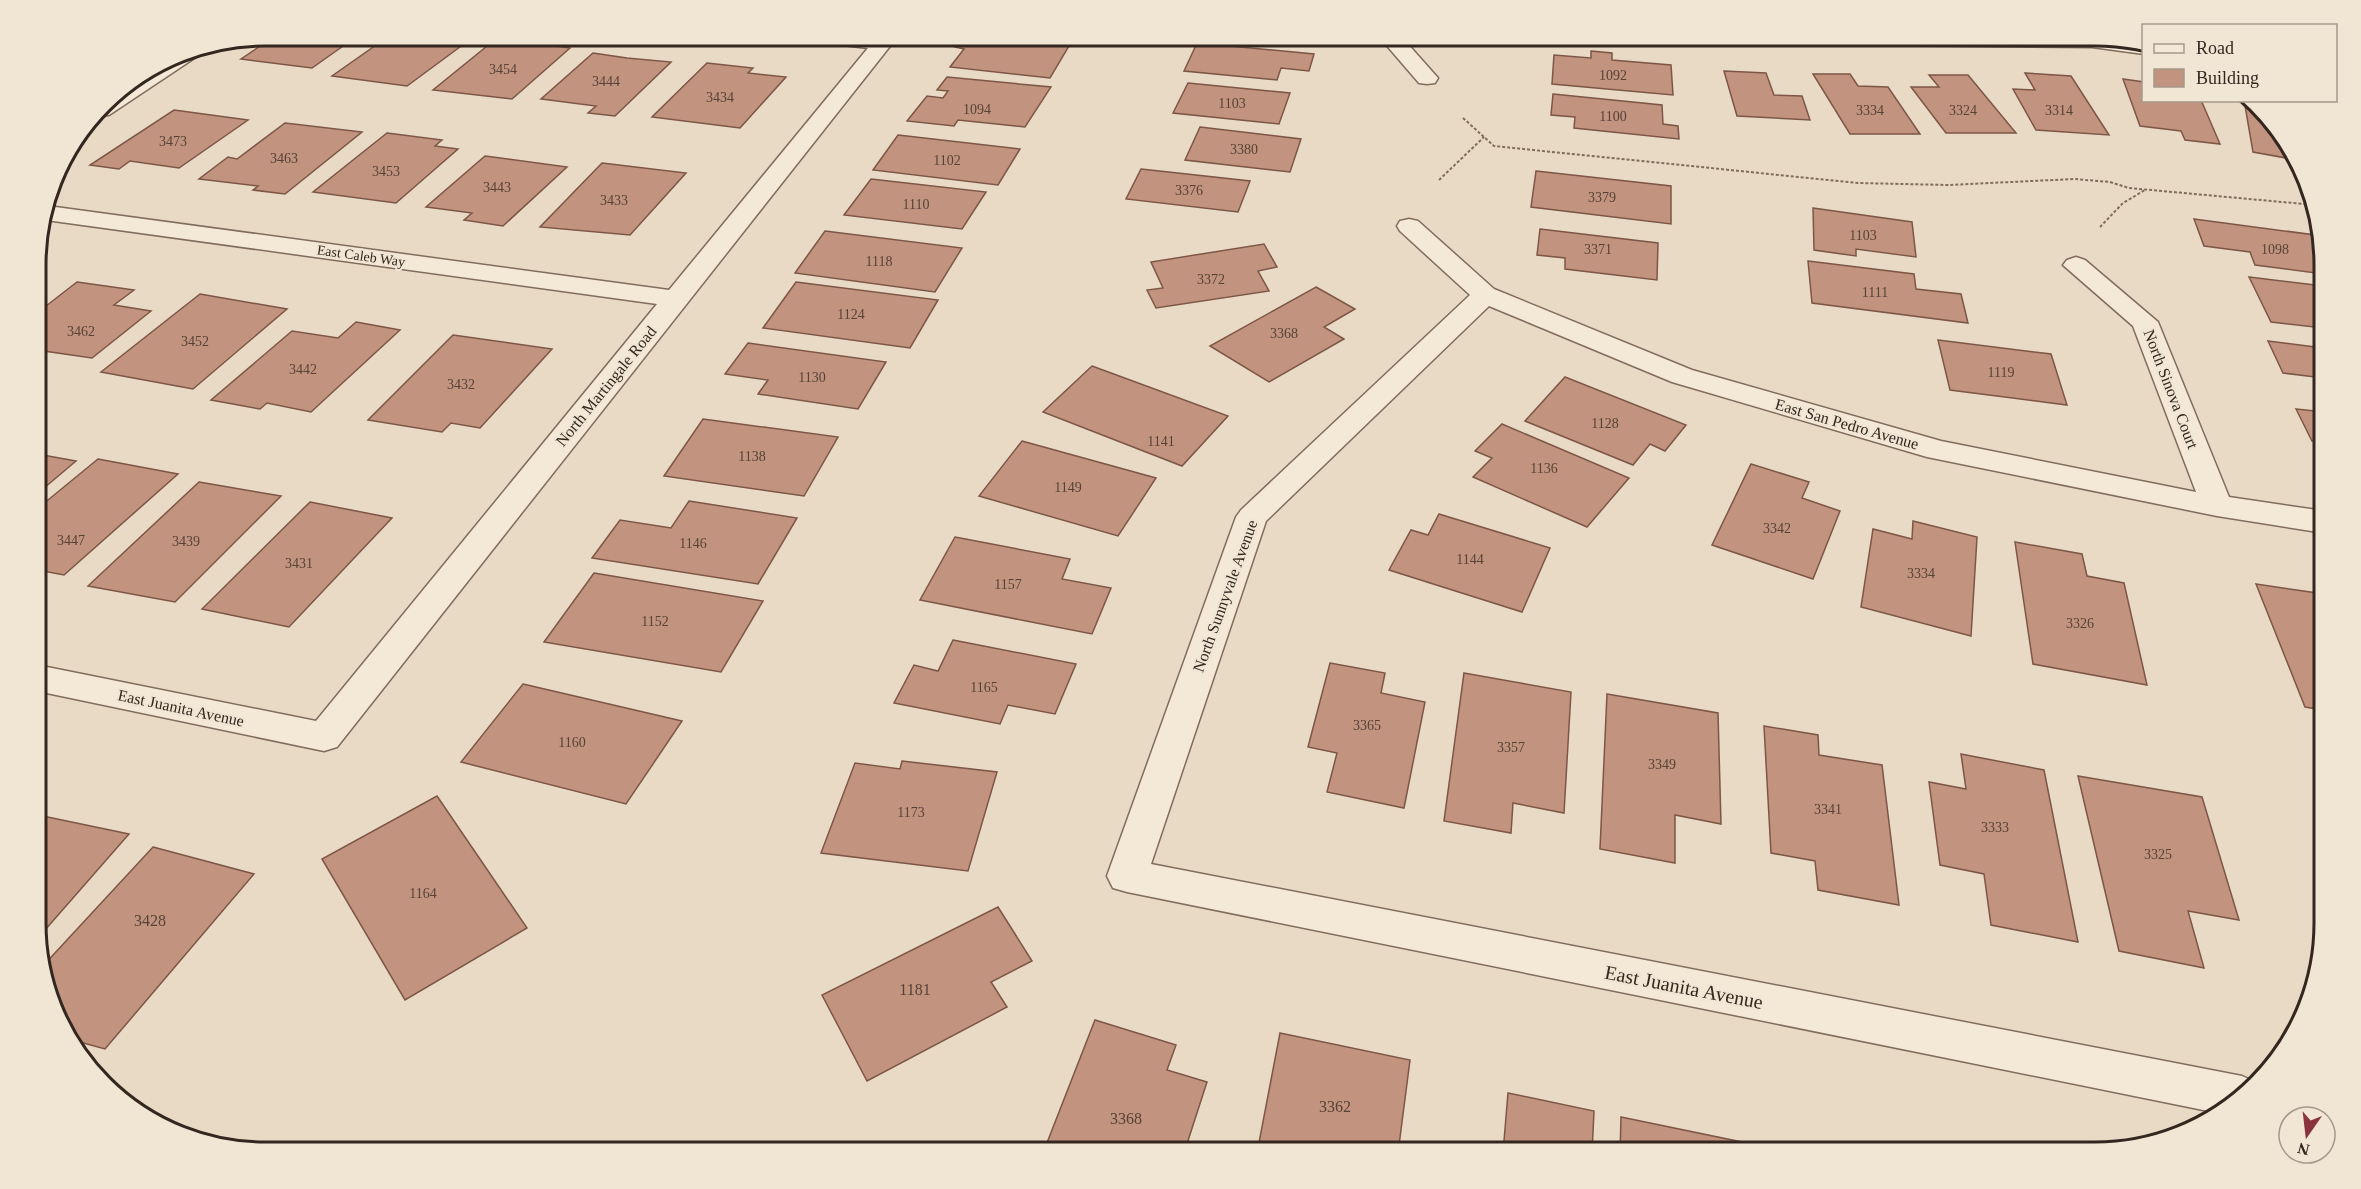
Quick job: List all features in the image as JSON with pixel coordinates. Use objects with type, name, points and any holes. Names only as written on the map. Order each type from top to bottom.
[{"type":"street","name":"North Martingale Road","points":[[324,737],[879,46]]},
{"type":"street","points":[[1398,46],[1427,78]]},
{"type":"street","name":"East Caleb Way","points":[[53,214],[676,299]]},
{"type":"street","name":"East San Pedro Avenue","points":[[1409,226],[1485,295],[1682,376],[1938,450],[2217,506],[2314,521]]},
{"type":"street","name":"North Sinova Court","points":[[2076,265],[2145,322],[2217,506]]},
{"type":"street","name":"North Sunnyvale Avenue","points":[[1127,876],[1252,516],[1485,295]]},
{"type":"street","name":"East Juanita Avenue","points":[[46,680],[324,737]]},
{"type":"street","name":"East Juanita Avenue","points":[[1127,876],[2232,1095]]},
{"type":"path","points":[[1463,118],[1494,146],[1858,183],[1948,185],[2074,180],[2110,182],[2145,190],[2306,204]]},
{"type":"path","points":[[1438,180],[1484,137]]},
{"type":"path","points":[[2100,227],[2124,203],[2145,190]]},
{"type":"building","points":[[260,46],[343,46],[312,68],[241,59]]},
{"type":"building","points":[[375,46],[461,46],[407,86],[332,76]]},
{"type":"building","points":[[487,46],[570,48],[512,99],[433,90]]},
{"type":"building","points":[[1069,46],[1050,78],[950,67],[964,49],[955,47]]},
{"type":"building","points":[[1196,46],[1229,46],[1314,54],[1309,71],[1281,68],[1277,80],[1184,71]]},
{"type":"building","points":[[1591,51],[1612,53],[1612,60],[1671,65],[1673,95],[1552,84],[1554,55],[1591,58]]},
{"type":"building","points":[[593,53],[671,62],[615,116],[588,113],[596,106],[541,99]]},
{"type":"building","points":[[707,63],[753,68],[748,73],[786,77],[740,128],[652,117]]},
{"type":"building","points":[[1724,71],[1766,73],[1774,95],[1802,96],[1810,120],[1737,116]]},
{"type":"building","points":[[2025,73],[2071,76],[2109,135],[2036,130],[2013,89],[2035,90]]},
{"type":"building","points":[[1813,74],[1850,74],[1858,86],[1888,87],[1920,134],[1850,134]]},
{"type":"building","points":[[1929,75],[1968,75],[2016,133],[1946,133],[1911,87],[1939,87]]},
{"type":"building","points":[[947,77],[1051,87],[1025,127],[958,120],[954,126],[907,121],[927,96],[943,98],[948,91],[937,90]]},
{"type":"building","points":[[2123,79],[2142,82],[2142,102],[2202,102],[2220,144],[2185,140],[2181,131],[2140,126]]},
{"type":"building","points":[[1188,83],[1290,93],[1279,124],[1173,113]]},
{"type":"building","points":[[1553,94],[1662,105],[1663,124],[1678,126],[1679,139],[1574,128],[1575,117],[1551,115]]},
{"type":"building","points":[[2245,106],[2269,132],[2286,158],[2253,152]]},
{"type":"building","points":[[174,110],[248,120],[179,168],[130,161],[119,169],[90,165]]},
{"type":"building","points":[[285,123],[362,132],[285,194],[253,190],[258,186],[199,179],[228,157],[237,159]]},
{"type":"building","points":[[1200,127],[1301,139],[1290,172],[1185,160]]},
{"type":"building","points":[[387,133],[442,140],[435,146],[458,149],[396,203],[313,192]]},
{"type":"building","points":[[898,135],[1020,149],[998,185],[873,170]]},
{"type":"building","points":[[485,156],[567,167],[503,226],[464,220],[472,213],[426,207]]},
{"type":"building","points":[[602,163],[686,173],[630,235],[540,227]]},
{"type":"building","points":[[1141,169],[1250,181],[1238,212],[1126,199]]},
{"type":"building","points":[[1536,171],[1671,186],[1671,224],[1531,207]]},
{"type":"building","points":[[871,179],[986,192],[962,229],[844,215]]},
{"type":"building","points":[[1813,208],[1912,222],[1916,257],[1856,249],[1856,256],[1814,250]]},
{"type":"building","points":[[2194,219],[2312,235],[2314,273],[2255,265],[2250,252],[2204,246]]},
{"type":"building","points":[[1540,229],[1658,243],[1657,280],[1565,269],[1565,258],[1537,255]]},
{"type":"building","points":[[825,231],[962,248],[935,292],[795,273]]},
{"type":"building","points":[[1264,244],[1277,267],[1258,271],[1269,291],[1156,308],[1147,290],[1163,288],[1151,262]]},
{"type":"building","points":[[1808,261],[1914,274],[1916,289],[1961,294],[1968,323],[1812,303]]},
{"type":"building","points":[[2249,277],[2314,285],[2314,327],[2271,322]]},
{"type":"building","points":[[77,282],[134,290],[114,305],[151,311],[92,358],[46,351],[46,306]]},
{"type":"building","points":[[796,282],[938,300],[910,348],[763,328]]},
{"type":"building","points":[[1316,287],[1355,309],[1324,327],[1344,339],[1269,382],[1210,346]]},
{"type":"building","points":[[200,294],[287,309],[193,389],[101,372]]},
{"type":"building","points":[[356,322],[400,330],[311,412],[267,403],[260,409],[211,400],[292,331],[338,338]]},
{"type":"building","points":[[453,335],[552,349],[480,428],[451,423],[442,432],[368,420]]},
{"type":"building","points":[[1938,340],[2051,354],[2067,405],[1950,390]]},
{"type":"building","points":[[2268,341],[2314,347],[2314,377],[2283,373]]},
{"type":"building","points":[[748,343],[886,362],[858,409],[758,394],[768,380],[725,374]]},
{"type":"building","points":[[1092,366],[1228,416],[1182,466],[1043,412]]},
{"type":"building","points":[[1565,377],[1686,425],[1665,451],[1650,444],[1633,465],[1525,421]]},
{"type":"building","points":[[2296,409],[2314,411],[2314,441]]},
{"type":"building","points":[[703,419],[838,437],[804,496],[664,476]]},
{"type":"building","points":[[1502,424],[1629,478],[1587,527],[1473,477],[1492,458],[1475,451]]},
{"type":"building","points":[[1022,441],[1156,478],[1118,536],[979,496]]},
{"type":"building","points":[[46,456],[76,461],[46,486]]},
{"type":"building","points":[[98,459],[178,474],[64,575],[46,572],[46,502]]},
{"type":"building","points":[[1751,464],[1809,482],[1802,498],[1840,511],[1813,579],[1712,545]]},
{"type":"building","points":[[199,482],[281,496],[175,602],[88,586]]},
{"type":"building","points":[[689,501],[797,518],[758,584],[592,558],[620,520],[671,528]]},
{"type":"building","points":[[310,502],[392,518],[289,627],[202,609]]},
{"type":"building","points":[[1439,514],[1550,548],[1522,612],[1389,570],[1411,530],[1428,535]]},
{"type":"building","points":[[1913,521],[1977,537],[1971,636],[1861,607],[1873,529],[1912,539]]},
{"type":"building","points":[[955,537],[1070,559],[1062,579],[1111,588],[1092,634],[920,600]]},
{"type":"building","points":[[2015,542],[2082,554],[2087,576],[2124,583],[2147,685],[2033,664]]},
{"type":"building","points":[[594,573],[763,601],[721,672],[544,642]]},
{"type":"building","points":[[2256,584],[2314,593],[2314,708],[2305,707]]},
{"type":"building","points":[[953,640],[1076,664],[1055,714],[1008,705],[1000,724],[894,703],[914,665],[938,671]]},
{"type":"building","points":[[1330,663],[1385,673],[1381,693],[1425,702],[1404,808],[1327,792],[1337,753],[1308,747]]},
{"type":"building","points":[[1464,673],[1571,692],[1564,813],[1513,803],[1511,833],[1444,821]]},
{"type":"building","points":[[523,684],[682,721],[626,804],[461,762]]},
{"type":"building","points":[[1607,694],[1718,713],[1721,824],[1675,815],[1675,863],[1600,849]]},
{"type":"building","points":[[1764,726],[1818,735],[1819,755],[1882,765],[1899,905],[1818,890],[1815,861],[1771,853]]},
{"type":"building","points":[[1961,754],[2044,770],[2078,942],[1991,925],[1984,874],[1940,865],[1929,782],[1966,789]]},
{"type":"building","points":[[902,761],[997,772],[968,871],[821,853],[855,763],[900,769]]},
{"type":"building","points":[[2078,776],[2202,797],[2239,920],[2188,911],[2204,968],[2119,951]]},
{"type":"building","points":[[437,796],[527,928],[405,1000],[322,859]]},
{"type":"building","points":[[46,817],[129,834],[46,928]]},
{"type":"building","points":[[153,847],[254,874],[105,1049],[82,1042],[58,994],[49,959]]},
{"type":"building","points":[[998,907],[1032,961],[991,982],[1007,1007],[867,1081],[822,995]]},
{"type":"building","points":[[1095,1020],[1176,1045],[1167,1070],[1207,1082],[1188,1142],[1047,1142]]},
{"type":"building","points":[[1280,1033],[1410,1060],[1399,1142],[1259,1142]]},
{"type":"building","points":[[1508,1093],[1594,1111],[1593,1142],[1504,1142]]},
{"type":"building","points":[[1621,1117],[1742,1142],[1620,1142]]}]
